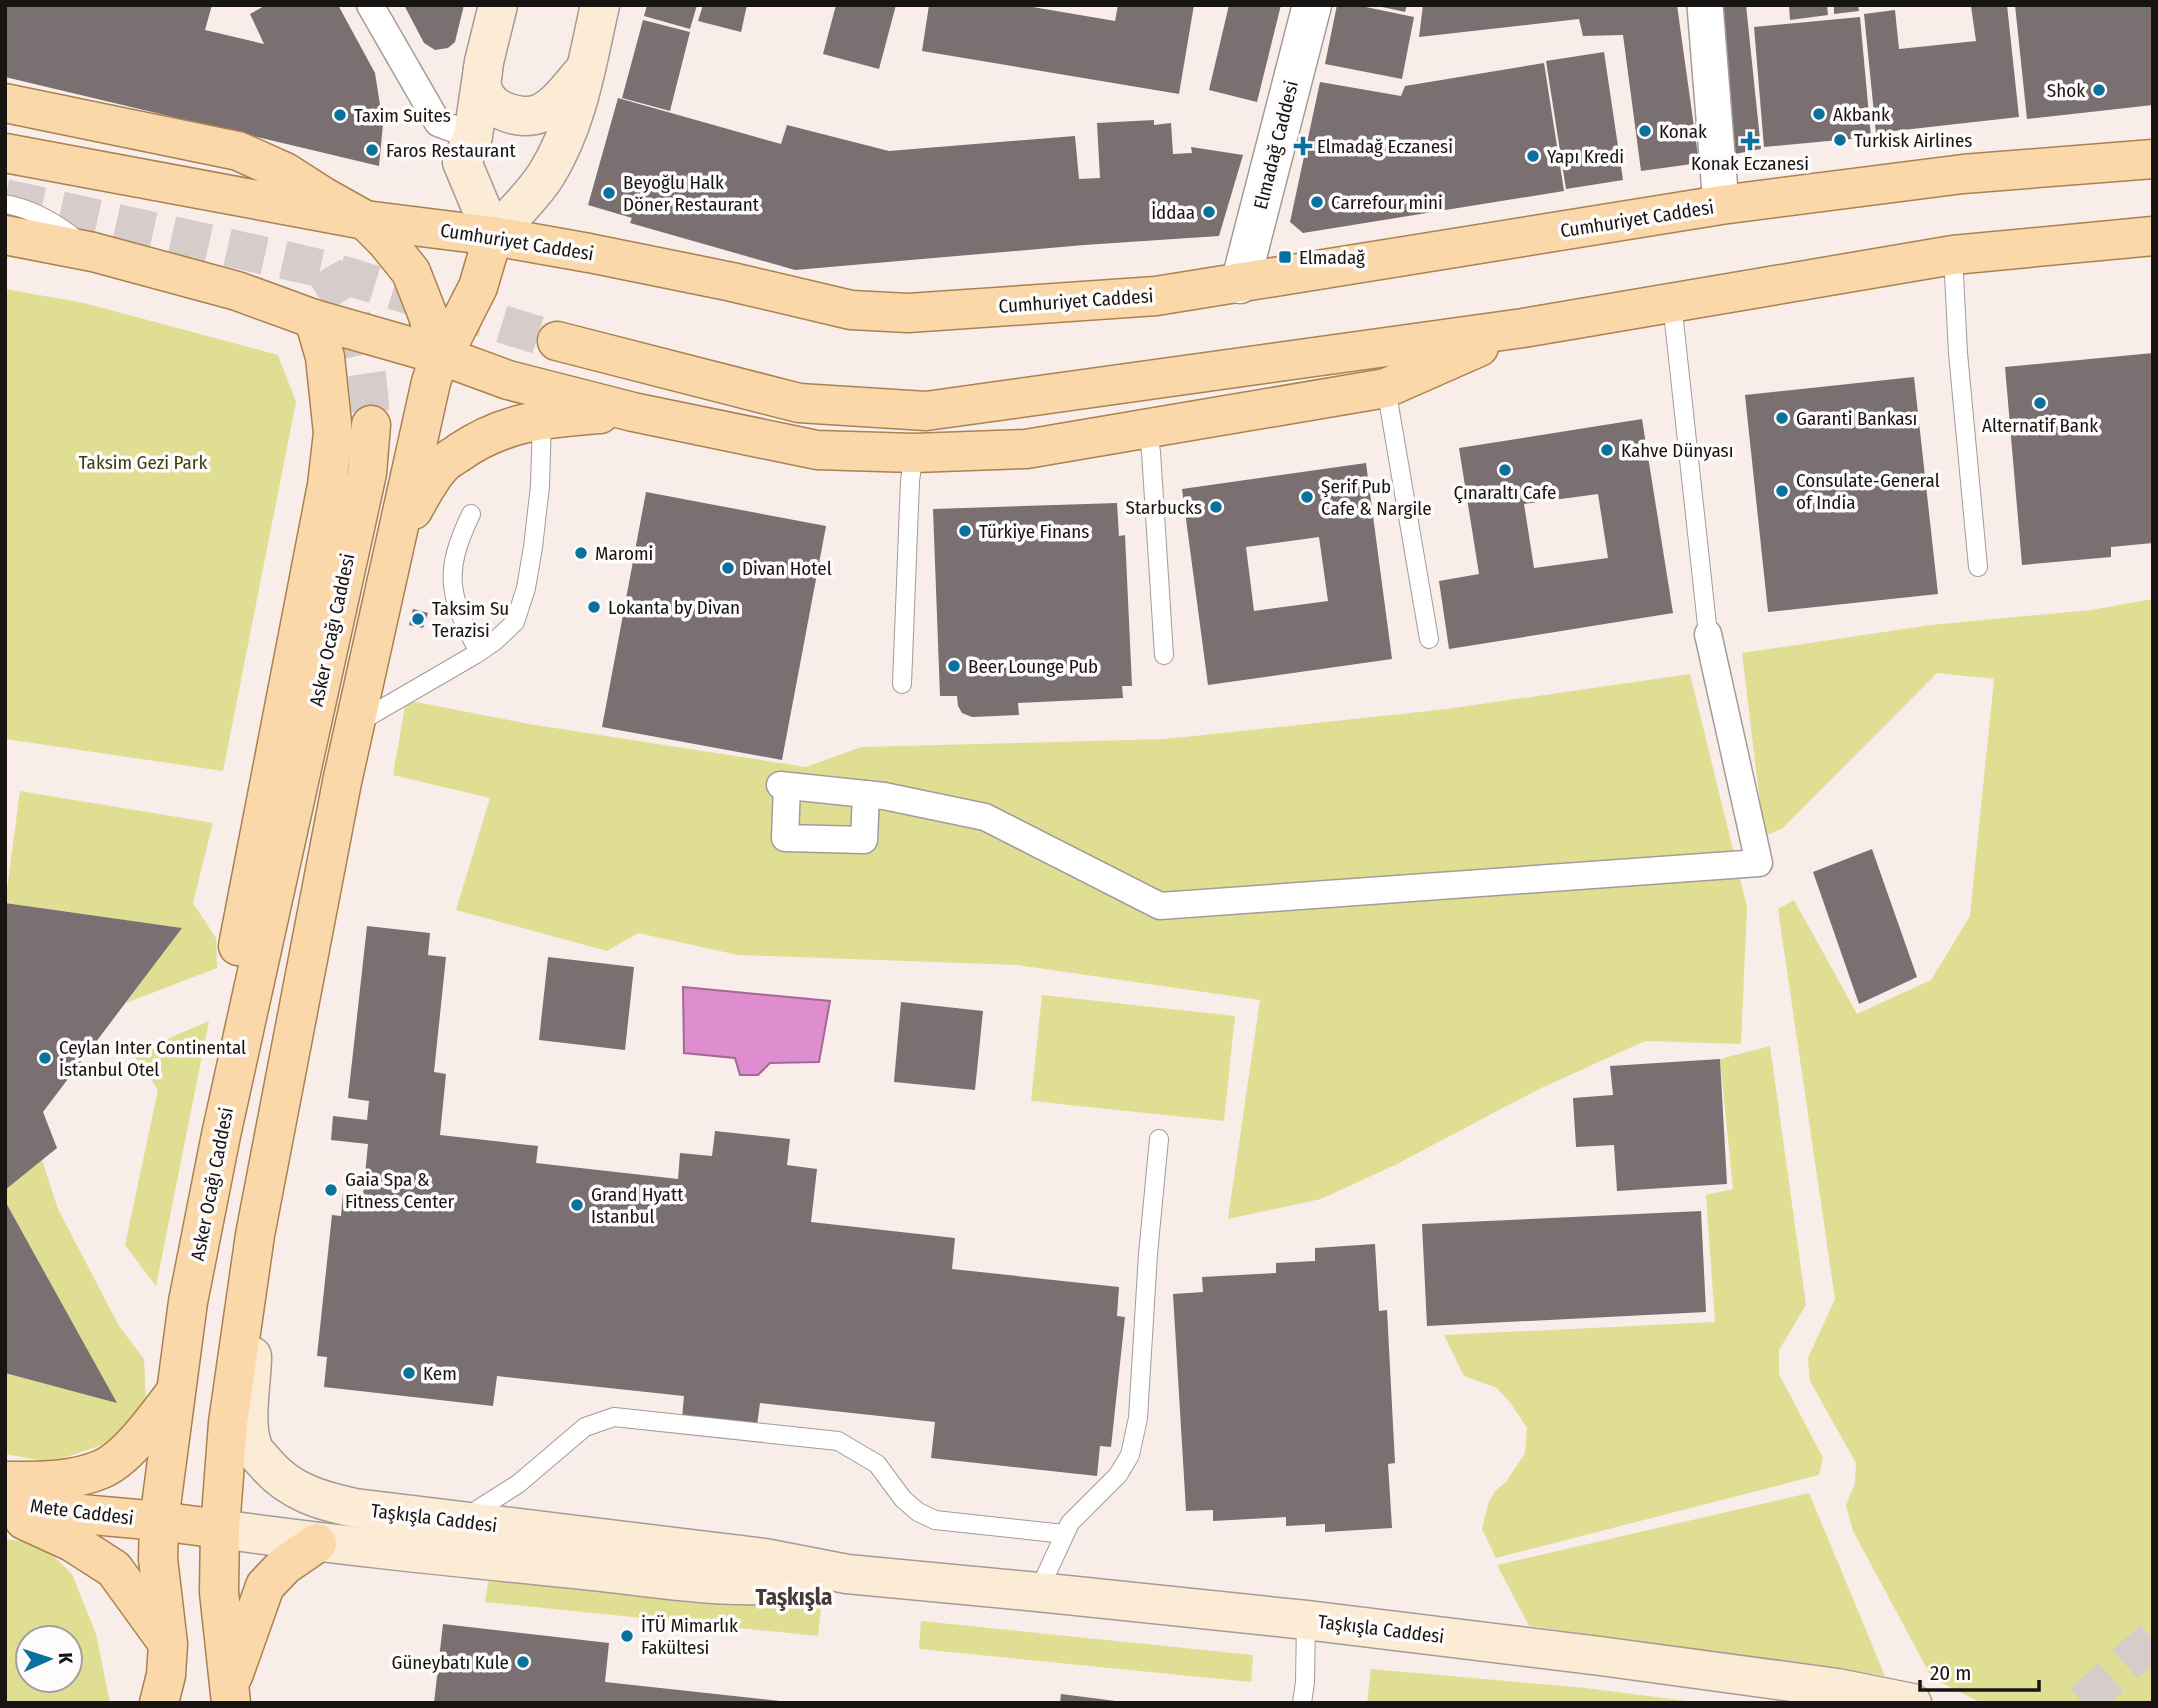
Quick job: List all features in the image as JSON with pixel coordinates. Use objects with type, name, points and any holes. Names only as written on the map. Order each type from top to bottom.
[{"type":"main road","points":[[493,236],[462,162],[473,136],[484,62],[498,5]]},
{"type":"main road","points":[[230,1694],[219,1592],[220,1528],[228,1423],[255,1235],[355,724],[431,382],[440,355],[478,287],[493,236],[547,173],[561,148],[580,96],[600,5]]},
{"type":"main road","points":[[484,62],[482,88],[502,110],[519,116],[539,114],[557,102],[586,69]]},
{"type":"main road","points":[[5,103],[238,151],[285,172],[365,220],[386,241],[411,272],[440,355]]},
{"type":"main road","name":"Cumhuriyet Caddesi","points":[[5,153],[365,220],[493,236],[589,253],[719,279],[850,310],[908,313],[1156,296],[1721,205],[1963,174],[2153,159]]},
{"type":"main road","points":[[557,341],[799,403],[926,411],[1523,328],[1953,256],[2153,236]]},
{"type":"main road","points":[[12,245],[93,252],[237,291],[314,319],[440,355],[508,380],[634,412],[817,450],[914,453],[1026,449],[1386,388],[1523,328]]},
{"type":"main road","points":[[221,1135],[233,972],[327,485],[333,433],[326,357],[314,319]]},
{"type":"main road","points":[[394,547],[429,482],[444,463],[472,444],[508,426],[542,418],[634,412]]},
{"type":"main road","name":"Asker Ocağı Caddesi","points":[[159,1703],[166,1675],[168,1644],[158,1559],[159,1521],[188,1302],[221,1135],[367,473],[371,425]]},
{"type":"main road","name":"Taşkışla Caddesi","points":[[255,1235],[249,1421],[253,1449],[273,1472],[300,1492],[323,1502],[764,1558],[847,1574],[1306,1620],[1612,1657],[1837,1688],[1912,1703]]},
{"type":"main road","points":[[5,1481],[54,1480],[104,1468],[141,1437],[175,1392]]},
{"type":"main road","name":"Mete Caddesi","points":[[5,1502],[70,1513],[159,1521]]},
{"type":"main road","points":[[5,1513],[72,1542],[114,1569],[168,1644]]},
{"type":"main road","name":"Taşkışla Caddesi","points":[[159,1521],[317,1543],[713,1583],[784,1585],[847,1574]]},
{"type":"main road","points":[[230,1694],[265,1586],[285,1565],[317,1543]]},
{"type":"street","points":[[370,5],[438,123],[473,136]]},
{"type":"street","name":"Elmadağ Caddesi","points":[[1240,284],[1312,5]]},
{"type":"street","points":[[1705,5],[1721,205]]},
{"type":"street","points":[[866,793],[864,840],[785,838],[783,785],[866,793],[985,817],[1160,906],[1759,863],[1708,634]]},
{"type":"lane","points":[[5,204],[52,220],[93,252]]},
{"type":"lane","points":[[1953,256],[1958,353],[1978,567]]},
{"type":"lane","points":[[1672,303],[1708,634]]},
{"type":"lane","points":[[1386,388],[1429,639]]},
{"type":"lane","points":[[355,724],[479,652],[515,622],[526,588],[540,486],[542,418]]},
{"type":"lane","points":[[1147,428],[1151,452],[1164,655]]},
{"type":"lane","points":[[902,684],[914,453]]},
{"type":"lane","points":[[471,513],[452,566],[454,594],[463,623],[479,652]]},
{"type":"lane","points":[[1038,1592],[1070,1522],[1118,1475],[1130,1455],[1138,1418],[1147,1254],[1159,1139]]},
{"type":"lane","points":[[465,1522],[480,1508],[518,1484],[585,1427],[614,1417],[838,1441],[877,1464],[903,1499],[918,1513],[935,1520],[1064,1534]]},
{"type":"lane","points":[[1302,1703],[1306,1620]]},
{"type":"green space","name":"Taksim Gezi Park","points":[[5,289],[84,303],[278,355],[296,402],[223,771],[5,739]]},
{"type":"green space","points":[[2153,599],[2153,1703],[1982,1703],[1932,1678],[1853,1531],[1846,1505],[1855,1483],[1856,1463],[1810,1381],[1808,1358],[1835,1299],[1778,909],[1794,900],[1857,1014],[1931,980],[1970,916],[1994,679],[1937,673],[1782,829],[1764,836],[1742,653],[1931,625],[2091,610]]},
{"type":"green space","points":[[1690,674],[1747,907],[1741,1044],[1645,1041],[1539,1089],[1395,1165],[1321,1199],[1228,1219],[1260,1000],[1017,965],[738,955],[638,933],[607,951],[456,910],[490,798],[393,775],[406,700],[529,724],[806,767],[861,747],[1166,739],[1447,709]]},
{"type":"green space","points":[[20,791],[213,823],[193,903],[216,938],[217,968],[126,1003],[181,928],[5,903]]},
{"type":"green space","points":[[1042,995],[1235,1016],[1224,1121],[1031,1101]]},
{"type":"green space","points":[[209,1021],[156,1286],[125,1245],[158,1090],[133,1054]]},
{"type":"green space","points":[[1770,1046],[1806,1305],[1779,1350],[1779,1374],[1823,1458],[1819,1475],[1496,1558],[1482,1529],[1488,1504],[1495,1491],[1506,1482],[1525,1453],[1527,1428],[1497,1388],[1464,1376],[1444,1335],[1715,1322],[1706,1195],[1733,1189],[1720,1059]]},
{"type":"green space","points":[[42,1160],[58,1209],[119,1326],[144,1359],[146,1402],[114,1441],[51,1462],[5,1454],[5,1373],[116,1402],[5,1201],[5,1190]]},
{"type":"green space","points":[[1809,1493],[1885,1676],[1529,1626],[1497,1565]]},
{"type":"green space","points":[[5,1539],[41,1544],[72,1574],[96,1634],[110,1703],[5,1703]]},
{"type":"green space","points":[[489,1575],[821,1608],[818,1636],[485,1602]]},
{"type":"green space","points":[[921,1621],[1253,1655],[1251,1682],[919,1649]]},
{"type":"green space","points":[[1371,1669],[1585,1688],[1703,1703],[1367,1703]]},
{"type":"shaded area","points":[[683,987],[830,1001],[819,1062],[770,1063],[758,1075],[740,1075],[735,1058],[684,1053]]},
{"type":"building","points":[[5,5],[212,5],[205,30],[264,44],[250,14],[266,5],[338,5],[375,73],[383,124],[379,166],[5,77]]},
{"type":"building","points":[[404,5],[464,5],[455,42],[448,48],[435,50],[424,43]]},
{"type":"building","points":[[647,5],[697,5],[690,29],[644,16]]},
{"type":"building","points":[[703,5],[747,5],[741,32],[698,21]]},
{"type":"building","points":[[836,5],[896,5],[879,69],[823,54]]},
{"type":"building","points":[[929,5],[1021,5],[1115,21],[1118,5],[1194,5],[1179,94],[922,51]]},
{"type":"building","points":[[1229,5],[1281,5],[1257,102],[1209,90]]},
{"type":"building","points":[[1337,5],[1356,5],[1414,17],[1402,79],[1325,64]]},
{"type":"building","points":[[1373,5],[1407,5],[1405,12]]},
{"type":"building","points":[[1423,5],[1677,5],[1699,163],[1641,171],[1623,35],[1583,36],[1579,19],[1419,37]]},
{"type":"building","points":[[1719,5],[1746,5],[1761,149],[1735,154]]},
{"type":"building","points":[[1789,5],[1827,5],[1828,15],[1790,20]]},
{"type":"building","points":[[1834,5],[1858,5],[1859,11],[1834,14]]},
{"type":"building","points":[[2007,5],[2019,117],[1876,133],[1864,14],[1895,10],[1899,49],[1976,41],[1971,6]]},
{"type":"building","points":[[2015,5],[2153,5],[2153,105],[2027,119]]},
{"type":"building","points":[[1860,17],[1871,137],[1764,147],[1754,27]]},
{"type":"building","points":[[643,20],[690,32],[670,111],[622,98]]},
{"type":"building","points":[[1604,52],[1623,180],[1566,189],[1546,61]]},
{"type":"building","points":[[1544,63],[1564,191],[1303,233],[1290,222],[1320,82],[1401,96],[1405,86]]},
{"type":"building","points":[[618,98],[781,144],[787,125],[889,151],[1075,136],[1079,179],[1100,178],[1097,123],[1154,120],[1154,125],[1171,123],[1173,154],[1192,153],[1191,147],[1243,155],[1219,236],[795,270],[630,223],[632,218],[588,205]]},
{"type":"building","points":[[2153,353],[2153,543],[2111,547],[2111,557],[2022,565],[2005,367]]},
{"type":"building","points":[[1914,377],[1938,594],[1768,612],[1745,395]]},
{"type":"building","points":[[1642,419],[1673,613],[1449,649],[1439,581],[1479,574],[1459,448]],"holes":[[[1598,494],[1608,558],[1534,568],[1524,504]]]},
{"type":"building","points":[[1366,463],[1392,659],[1208,685],[1182,489]],"holes":[[[1319,537],[1328,601],[1254,611],[1246,547]]]},
{"type":"building","points":[[646,492],[826,526],[782,760],[602,727]]},
{"type":"building","points":[[1117,503],[1119,536],[1125,535],[1132,686],[1122,686],[1123,698],[1018,703],[1019,715],[972,717],[962,713],[957,696],[940,696],[933,509]]},
{"type":"building","name":"Taksim Su Terazisi","points":[[413,609],[428,613],[423,628],[409,625]]},
{"type":"building","points":[[1872,849],[1917,977],[1859,1004],[1813,872]]},
{"type":"building","name":"Ceylan Inter Continental İstanbul Otel","points":[[5,903],[182,928],[43,1112],[57,1148],[5,1190]]},
{"type":"building","name":"Grand Hyatt Istanbul","points":[[367,926],[430,933],[428,955],[446,957],[434,1072],[446,1074],[440,1135],[538,1146],[536,1163],[678,1179],[680,1153],[712,1156],[715,1131],[790,1139],[787,1165],[817,1169],[811,1222],[955,1238],[952,1269],[1119,1287],[1117,1316],[1125,1317],[1111,1447],[1100,1446],[1097,1476],[931,1458],[935,1422],[760,1403],[757,1426],[682,1418],[684,1396],[497,1376],[493,1406],[324,1387],[327,1357],[317,1356],[332,1215],[341,1216],[343,1193],[363,1195],[368,1144],[331,1140],[333,1116],[367,1120],[369,1101],[348,1098]]},
{"type":"building","points":[[548,957],[634,967],[625,1050],[539,1040]]},
{"type":"building","points":[[901,1002],[983,1011],[975,1090],[894,1082]]},
{"type":"building","points":[[1720,1059],[1727,1184],[1617,1191],[1614,1145],[1576,1147],[1573,1098],[1613,1095],[1610,1066]]},
{"type":"building","points":[[5,1201],[117,1403],[5,1373]]},
{"type":"building","points":[[1701,1211],[1706,1312],[1427,1326],[1422,1224]]},
{"type":"building","points":[[1375,1244],[1379,1311],[1387,1310],[1395,1463],[1388,1464],[1392,1528],[1325,1532],[1325,1524],[1286,1526],[1286,1517],[1213,1521],[1213,1510],[1186,1511],[1173,1294],[1203,1292],[1202,1277],[1276,1273],[1276,1263],[1315,1261],[1315,1248]]},
{"type":"building","name":"Güneybatı Kule","points":[[443,1624],[609,1643],[605,1682],[780,1703],[434,1703]]},
{"type":"building","points":[[1061,1694],[1116,1701],[1116,1703],[1060,1703]]},
{"type":"tunnel","points":[[5,198],[324,269],[557,341]]},
{"type":"tunnel","points":[[324,269],[355,325],[368,381],[371,425]]},
{"type":"tunnel","points":[[2083,1703],[2153,1639]]},
{"type":"place","name":"Shok","points":[[2099,90]]},
{"type":"place","name":"Akbank","points":[[1819,114]]},
{"type":"place","name":"Taxim Suites","points":[[340,115]]},
{"type":"place","name":"Konak","points":[[1645,131]]},
{"type":"place","name":"Turkisk Airlines","points":[[1840,140]]},
{"type":"place","name":"Konak Eczanesi","points":[[1750,141]]},
{"type":"place","name":"Elmadağ Eczanesi","points":[[1303,146]]},
{"type":"place","name":"Faros Restaurant","points":[[372,150]]},
{"type":"place","name":"Yapı Kredi","points":[[1533,156]]},
{"type":"place","name":"Beyoğlu Halk Döner Restaurant","points":[[609,193]]},
{"type":"place","name":"Carrefour mini","points":[[1317,202]]},
{"type":"place","name":"İddaa","points":[[1209,212]]},
{"type":"place","name":"Elmadağ","points":[[1285,257]]},
{"type":"place","name":"Alternatif Bank","points":[[2040,403]]},
{"type":"place","name":"Garanti Bankası","points":[[1782,418]]},
{"type":"place","name":"Kahve Dünyası","points":[[1607,450]]},
{"type":"place","name":"Çınaraltı Cafe","points":[[1505,470]]},
{"type":"place","name":"Consulate-General of India","points":[[1782,491]]},
{"type":"place","name":"Şerif Pub Cafe & Nargile","points":[[1307,497]]},
{"type":"place","name":"Starbucks","points":[[1216,507]]},
{"type":"place","name":"Türkiye Finans","points":[[965,531]]},
{"type":"place","name":"Maromi","points":[[581,553]]},
{"type":"place","name":"Divan Hotel","points":[[728,568]]},
{"type":"place","name":"Lokanta by Divan","points":[[594,607]]},
{"type":"place","name":"Taksim Su Terazisi","points":[[418,619]]},
{"type":"place","name":"Beer Lounge Pub","points":[[954,666]]},
{"type":"place","name":"Ceylan Inter Continental İstanbul Otel","points":[[45,1058]]},
{"type":"place","name":"Gaia Spa & Fitness Center","points":[[331,1190]]},
{"type":"place","name":"Grand Hyatt Istanbul","points":[[577,1205]]},
{"type":"place","name":"Kem","points":[[409,1373]]},
{"type":"place","name":"İTÜ Mimarlık Fakültesi","points":[[627,1636]]},
{"type":"place","name":"Güneybatı Kule","points":[[523,1662]]},
{"type":"district","name":"Taşkışla","points":[[794,1597]]}]
